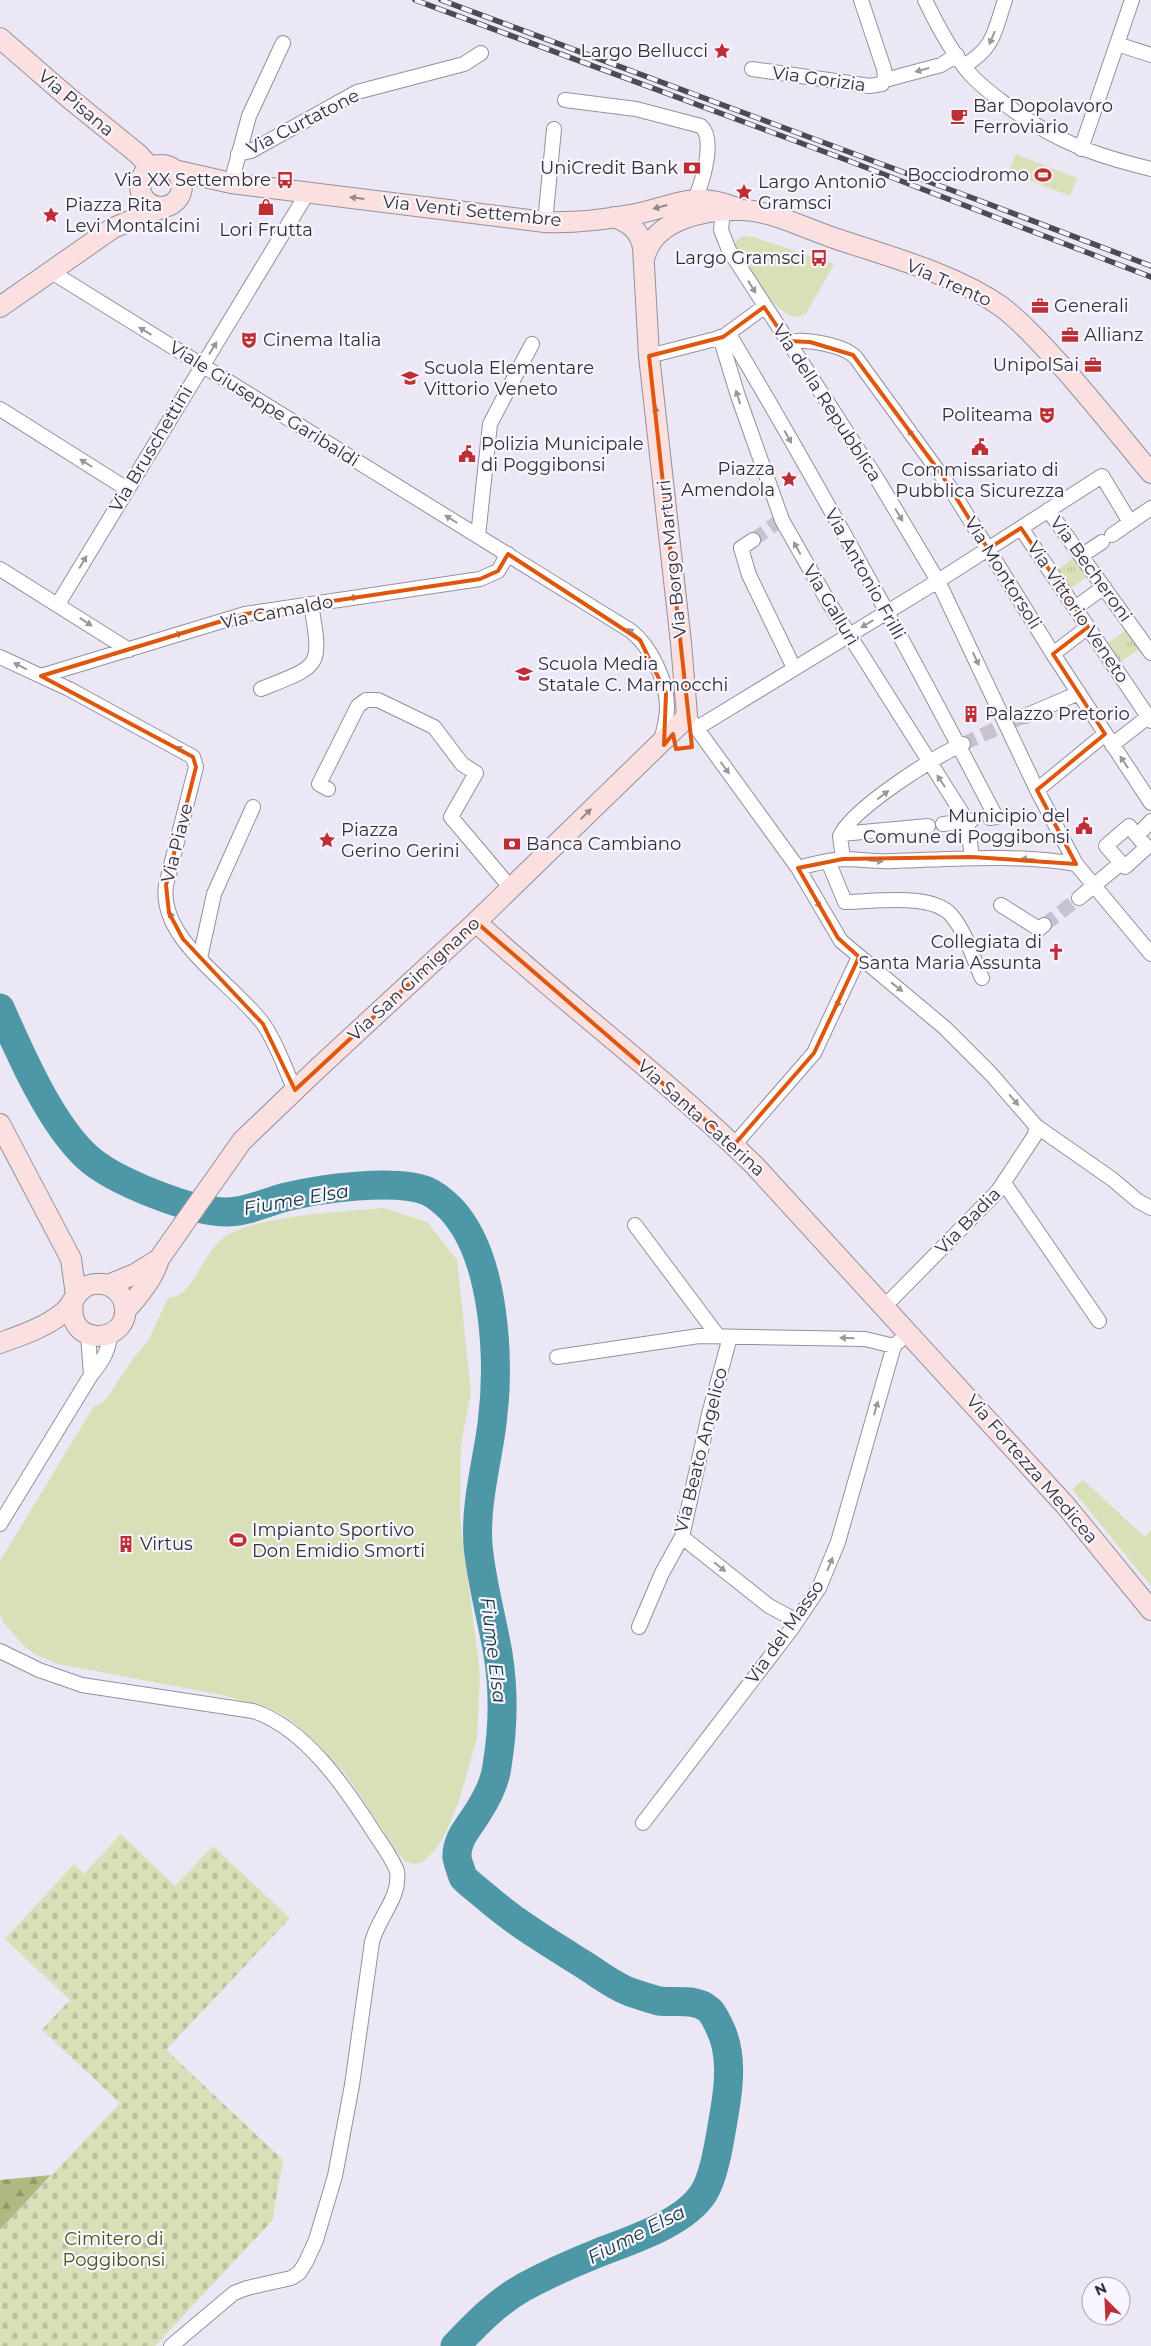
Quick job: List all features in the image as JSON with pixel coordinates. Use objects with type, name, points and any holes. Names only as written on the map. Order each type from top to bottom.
[{"type":"main road","name":"Via Pisana","points":[[0,38],[69,98],[138,154],[146,175]]},
{"type":"main road","points":[[0,307],[113,228],[146,175],[163,165],[174,170],[181,181],[181,188],[170,203],[151,204],[145,200],[140,189],[146,175]]},
{"type":"main road","name":"Via Venti Settembre","points":[[174,170],[231,182],[545,222],[614,218],[695,199],[717,201],[732,210]]},
{"type":"main road","name":"Via Venti Settembre","points":[[113,228],[202,188],[225,187],[231,182]]},
{"type":"main road","points":[[644,256],[649,243],[667,228],[689,217],[732,210]]},
{"type":"main road","name":"Via Trento","points":[[732,210],[778,218],[918,267],[957,283],[990,300],[1015,318],[1046,349],[1151,473]]},
{"type":"main road","points":[[614,218],[627,222],[634,228],[640,237],[644,256]]},
{"type":"main road","name":"Via Borgo Marturi","points":[[644,256],[649,356],[683,661],[692,722]]},
{"type":"main road","name":"Via San Gimignano","points":[[0,1342],[26,1334],[50,1331],[102,1336],[110,1334],[120,1325],[125,1312],[143,1288],[159,1259],[233,1152],[295,1090],[476,922],[661,742],[692,722]]},
{"type":"main road","name":"Via Santa Caterina","points":[[476,922],[545,984],[675,1092],[734,1145],[909,1332]]},
{"type":"main road","points":[[0,1124],[70,1259],[74,1299],[73,1319],[86,1334]]},
{"type":"main road","points":[[70,1259],[118,1293],[125,1312]]},
{"type":"main road","name":"Via San Gimignano","points":[[26,1334],[61,1314],[87,1286],[104,1284],[130,1276],[159,1259]]},
{"type":"main road","name":"Via Fortezza Medicea","points":[[909,1332],[1066,1506],[1151,1610]]},
{"type":"street","name":"Via Gorizia","points":[[861,0],[884,69],[885,80]]},
{"type":"street","points":[[924,0],[961,61],[991,93],[1020,115],[1055,137],[1081,149],[1151,169]]},
{"type":"street","name":"Via Gorizia","points":[[752,69],[870,86],[880,85],[885,80],[982,54],[988,47],[1005,0]]},
{"type":"street","points":[[1081,149],[1132,0]]},
{"type":"street","name":"Via Curtatone","points":[[231,182],[249,116],[283,43]]},
{"type":"street","points":[[1117,44],[1151,55]]},
{"type":"street","name":"Via Curtatone","points":[[238,154],[251,151],[357,92],[464,64],[481,53]]},
{"type":"street","points":[[565,100],[646,111],[701,126],[706,134],[706,168],[695,199]]},
{"type":"street","points":[[545,222],[554,129]]},
{"type":"street","name":"Via Bruschettini","points":[[58,604],[308,192]]},
{"type":"street","name":"Via della Repubblica","points":[[732,210],[721,224],[724,240],[764,307],[879,482],[938,581],[1038,790],[1076,864],[1151,954]]},
{"type":"street","name":"Viale Giuseppe Garibaldi","points":[[50,271],[624,627],[640,640],[658,670],[666,694],[666,714],[661,742]]},
{"type":"street","points":[[649,356],[724,336],[764,307]]},
{"type":"street","name":"Via Gallurì","points":[[724,336],[738,396],[780,521],[928,762],[969,821],[972,857]]},
{"type":"street","name":"Via Antonio Frilli","points":[[724,336],[771,405],[961,745],[993,818]]},
{"type":"street","name":"Via Montorsoli","points":[[788,342],[810,342],[843,349],[853,355],[945,480],[1053,654],[1151,803]]},
{"type":"street","points":[[478,536],[490,424],[532,344]]},
{"type":"street","points":[[0,409],[127,489]]},
{"type":"street","points":[[1130,522],[1102,476],[886,613],[794,668],[692,722],[798,868],[841,941],[945,1028],[991,1074],[1036,1126],[1104,1173],[1138,1201],[1151,1208]]},
{"type":"street","points":[[1082,556],[1151,508]]},
{"type":"street","name":"Via Becheroni","points":[[1048,510],[1151,653]]},
{"type":"street","name":"Via Vittorio Veneto","points":[[1021,528],[1150,719]]},
{"type":"street","points":[[753,540],[741,548],[749,575],[794,668]]},
{"type":"street","name":"Via Camaldo","points":[[41,676],[245,614],[474,581],[494,574],[508,554]]},
{"type":"street","points":[[0,569],[129,650]]},
{"type":"street","points":[[1075,608],[1104,587]]},
{"type":"street","points":[[261,690],[300,674],[312,663],[318,646],[311,604]]},
{"type":"street","points":[[1053,654],[1088,627]]},
{"type":"street","points":[[0,657],[41,676]]},
{"type":"street","name":"Via Piave","points":[[41,676],[190,754],[195,760],[196,767],[165,891],[173,921],[183,939],[263,1024],[295,1090]]},
{"type":"street","points":[[1025,716],[1079,693]]},
{"type":"street","points":[[328,789],[319,784],[358,706],[370,699],[378,700],[434,727],[462,764],[476,773],[450,817],[510,888]]},
{"type":"street","points":[[1038,790],[1108,740],[1150,719]]},
{"type":"street","points":[[843,859],[841,834],[861,812],[928,762],[961,745]]},
{"type":"street","points":[[200,958],[214,894],[253,807]]},
{"type":"street","points":[[943,824],[969,821]]},
{"type":"street","points":[[1137,836],[1151,821]]},
{"type":"street","points":[[841,834],[928,826]]},
{"type":"street","points":[[1128,826],[1137,836],[1147,847],[1124,867],[1106,846],[1128,826]]},
{"type":"street","points":[[798,868],[843,859],[889,861],[972,857],[1029,859],[1076,864]]},
{"type":"street","points":[[828,861],[845,902],[924,901],[943,907],[958,924],[982,978]]},
{"type":"street","points":[[1079,898],[1120,863]]},
{"type":"street","points":[[1001,905],[1039,929],[1044,925]]},
{"type":"street","points":[[734,1145],[814,1053],[859,957]]},
{"type":"street","name":"Via Badia","points":[[885,1306],[1004,1183],[1035,1136],[1036,1126]]},
{"type":"street","points":[[1004,1183],[1099,1321]]},
{"type":"street","points":[[635,1225],[724,1337]]},
{"type":"street","points":[[557,1358],[682,1338],[865,1339],[880,1341],[894,1346],[909,1332]]},
{"type":"street","points":[[86,1334],[91,1360],[91,1375]]},
{"type":"street","points":[[0,1524],[106,1352],[110,1334]]},
{"type":"street","name":"Via Beato Angelico","points":[[639,1627],[662,1573],[682,1537],[724,1337]]},
{"type":"street","name":"Via del Masso","points":[[643,1823],[797,1621],[816,1592],[834,1552],[894,1346]]},
{"type":"street","points":[[682,1537],[769,1606],[797,1621]]},
{"type":"street","points":[[0,1651],[39,1670],[82,1685],[254,1711],[276,1721],[311,1751],[342,1785],[395,1865],[398,1881],[392,1900],[374,1933],[351,2091],[331,2191],[316,2240],[304,2266],[296,2275],[284,2280],[243,2289],[221,2302],[171,2346]]},
{"type":"highlighted area","points":[[764,307],[787,341],[810,342],[853,355],[942,475],[988,549],[1021,528],[1088,627],[1053,654],[1105,734],[1037,790],[1076,864],[972,857],[843,859],[798,868],[838,938],[859,957],[814,1053],[734,1145],[476,922],[295,1090],[263,1024],[183,939],[169,913],[166,885],[196,767],[193,757],[41,676],[245,614],[480,579],[498,571],[508,554],[640,640],[666,693],[664,745],[673,734],[676,749],[692,747],[649,356],[723,337]]},
{"type":"green space","name":"Bocciodromo","points":[[1016,154],[1077,178],[1070,196],[1008,172]]},
{"type":"green space","points":[[743,236],[753,237],[834,264],[806,314],[796,317],[786,313],[766,294],[736,248],[736,241]]},
{"type":"green space","points":[[1076,556],[1089,575],[1070,589],[1057,570]]},
{"type":"green space","points":[[1126,630],[1139,649],[1120,662],[1107,644]]},
{"type":"green space","name":"Impianto Sportivo Don Emidio Smorti","points":[[384,1208],[427,1222],[457,1260],[471,1392],[461,1445],[460,1518],[480,1675],[477,1738],[459,1801],[446,1832],[439,1845],[422,1863],[414,1864],[406,1862],[400,1856],[345,1773],[298,1726],[285,1716],[269,1708],[222,1695],[58,1664],[36,1655],[24,1646],[4,1623],[0,1614],[0,1561],[94,1406],[104,1402],[132,1360],[148,1341],[168,1298],[179,1295],[187,1288],[217,1244],[223,1238],[255,1224],[324,1213]]},
{"type":"green space","points":[[1083,1480],[1145,1537],[1151,1530],[1151,1586],[1072,1489]]},
{"type":"green space","name":"Cimitero di Poggibonsi","points":[[121,1834],[175,1886],[213,1846],[290,1918],[166,2050],[283,2160],[272,2221],[155,2346],[0,2346],[0,2230],[120,2103],[42,2030],[70,2000],[5,1939],[74,1864],[84,1874]]},
{"type":"green space","points":[[51,2175],[0,2230],[0,2180]]},
{"type":"waterway","name":"Fiume Elsa","points":[[0,1008],[37,1087],[61,1126],[73,1143],[87,1157],[115,1176],[153,1194],[174,1201],[212,1211],[227,1212],[249,1209],[286,1197],[337,1188],[377,1185],[413,1187],[427,1191],[451,1209],[466,1229],[478,1254],[486,1282],[491,1311],[495,1371],[492,1424],[478,1514],[478,1545],[498,1654],[502,1724],[496,1772],[490,1790],[461,1839],[457,1858],[463,1877],[498,1907],[534,1933],[613,1984],[624,1990],[659,2001],[697,2003],[710,2010],[723,2036],[729,2070],[726,2104],[714,2167],[703,2194],[694,2205],[683,2214],[655,2230],[570,2265],[524,2287],[479,2321],[455,2346]]},
{"type":"tunnel","points":[[753,540],[778,522]]},
{"type":"tunnel","points":[[1009,723],[1025,716]]},
{"type":"tunnel","points":[[963,744],[1002,726]]},
{"type":"tunnel","points":[[1044,925],[1079,898]]},
{"type":"railway","points":[[415,0],[844,159],[1151,277]]},
{"type":"railway","points":[[441,0],[1151,266]]},
{"type":"place","name":"Largo Bellucci","points":[[722,51]]},
{"type":"place","name":"Bar Dopolavoro Ferroviario","points":[[959,116]]},
{"type":"place","name":"UniCredit Bank","points":[[692,168]]},
{"type":"place","name":"Bocciodromo","points":[[1043,175]]},
{"type":"place","name":"Via XX Settembre","points":[[285,180]]},
{"type":"place","name":"Largo Antonio Gramsci","points":[[744,192]]},
{"type":"place","name":"Lori Frutta","points":[[266,207]]},
{"type":"place","name":"Piazza Rita Levi Montalcini","points":[[51,215]]},
{"type":"place","name":"Largo Gramsci","points":[[819,258]]},
{"type":"place","name":"Generali","points":[[1040,306]]},
{"type":"place","name":"Allianz","points":[[1070,335]]},
{"type":"place","name":"Cinema Italia","points":[[249,340]]},
{"type":"place","name":"UnipolSai","points":[[1093,365]]},
{"type":"place","name":"Scuola Elementare Vittorio Veneto","points":[[410,378]]},
{"type":"place","name":"Politeama","points":[[1047,415]]},
{"type":"place","name":"Commissariato di Pubblica Sicurezza","points":[[980,447]]},
{"type":"place","name":"Polizia Municipale di Poggibonsi","points":[[467,454]]},
{"type":"place","name":"Piazza Amendola","points":[[789,479]]},
{"type":"place","name":"Scuola Media Statale C. Marmocchi","points":[[524,674]]},
{"type":"place","name":"Palazzo Pretorio","points":[[971,714]]},
{"type":"place","name":"Municipio del Comune di Poggibonsi","points":[[1084,826]]},
{"type":"place","name":"Piazza Gerino Gerini","points":[[327,840]]},
{"type":"place","name":"Banca Cambiano","points":[[512,844]]},
{"type":"place","name":"Collegiata di Santa Maria Assunta","points":[[1056,952]]},
{"type":"place","name":"Impianto Sportivo Don Emidio Smorti","points":[[238,1540]]},
{"type":"place","name":"Virtus","points":[[126,1544]]}]
